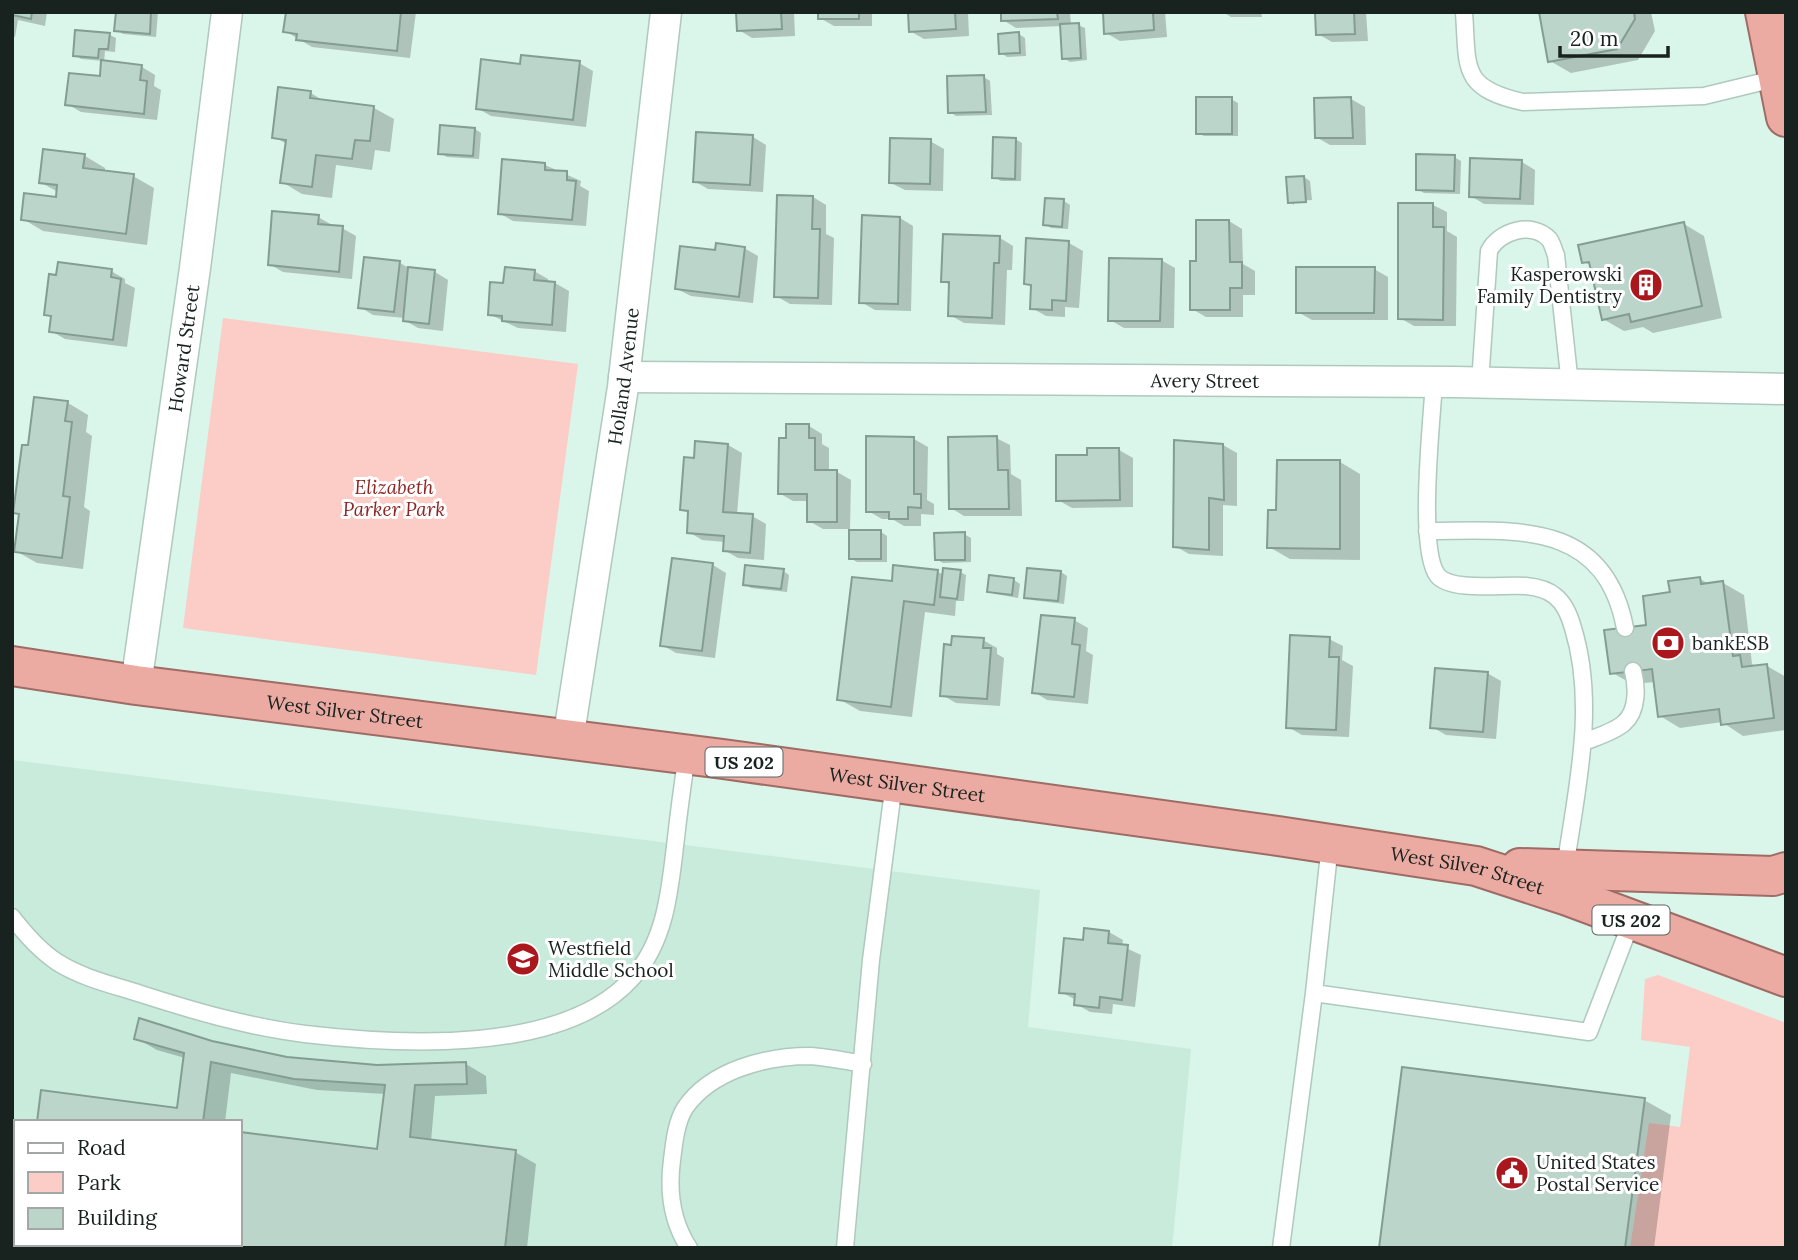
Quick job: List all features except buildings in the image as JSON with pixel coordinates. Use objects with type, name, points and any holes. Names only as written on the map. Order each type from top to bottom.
[{"type":"highway","points":[[1765,12],[1786,117]]},
{"type":"highway","name":"West Silver Street","points":[[12,666],[136,685],[687,754],[1476,866],[1786,977]]},
{"type":"highway","points":[[1476,866],[1773,876],[1786,872]]},
{"type":"street","name":"Howard Street","points":[[136,685],[195,268],[227,12]]},
{"type":"street","name":"Holland Avenue","points":[[568,740],[624,377],[666,12]]},
{"type":"street","name":"Avery Street","points":[[624,377],[1434,382],[1786,389]]},
{"type":"lane","points":[[1464,12],[1468,72],[1480,85],[1500,97],[1523,102],[1704,96],[1778,78]]},
{"type":"lane","points":[[1480,383],[1489,251],[1493,241],[1507,232],[1524,230],[1549,239],[1556,255],[1570,385]]},
{"type":"lane","points":[[1434,382],[1427,531],[1432,565],[1439,578],[1454,584],[1539,587],[1556,596],[1569,616],[1580,649],[1584,742],[1565,869]]},
{"type":"lane","points":[[1427,531],[1526,531],[1556,538],[1591,560],[1609,582],[1621,608],[1625,628]]},
{"type":"lane","points":[[1584,742],[1625,723],[1634,705],[1636,685],[1633,671]]},
{"type":"lane","points":[[12,917],[40,949],[82,975],[195,1011],[304,1034],[379,1040],[452,1041],[493,1037],[562,1022],[615,995],[641,967],[659,933],[668,905],[687,754]]},
{"type":"lane","points":[[845,1248],[871,960],[894,783]]},
{"type":"lane","points":[[1281,1248],[1330,844]]},
{"type":"lane","points":[[1314,993],[1589,1032],[1632,920]]},
{"type":"lane","points":[[12,945],[23,931]]},
{"type":"lane","points":[[689,1248],[672,1208],[670,1176],[674,1142],[684,1110],[703,1088],[727,1073],[759,1063],[785,1059],[810,1056],[863,1064]]},
{"type":"shaded area","name":"Westfield Middle School","points":[[12,760],[1040,890],[1028,1027],[1191,1049],[1172,1248],[12,1248]]},
{"type":"green space","name":"Elizabeth Parker Park","points":[[223,318],[578,364],[536,675],[183,628]]},
{"type":"green space","points":[[1658,975],[1786,1023],[1786,1248],[1630,1248],[1649,1123],[1680,1127],[1690,1047],[1641,1040],[1645,979]]},
{"type":"place","name":"Kasperowski Family Dentistry","points":[[1646,285]]},
{"type":"place","name":"bankESB","points":[[1668,643]]},
{"type":"place","name":"Westfield Middle School","points":[[523,959]]},
{"type":"place","name":"United States Postal Service","points":[[1512,1173]]}]
